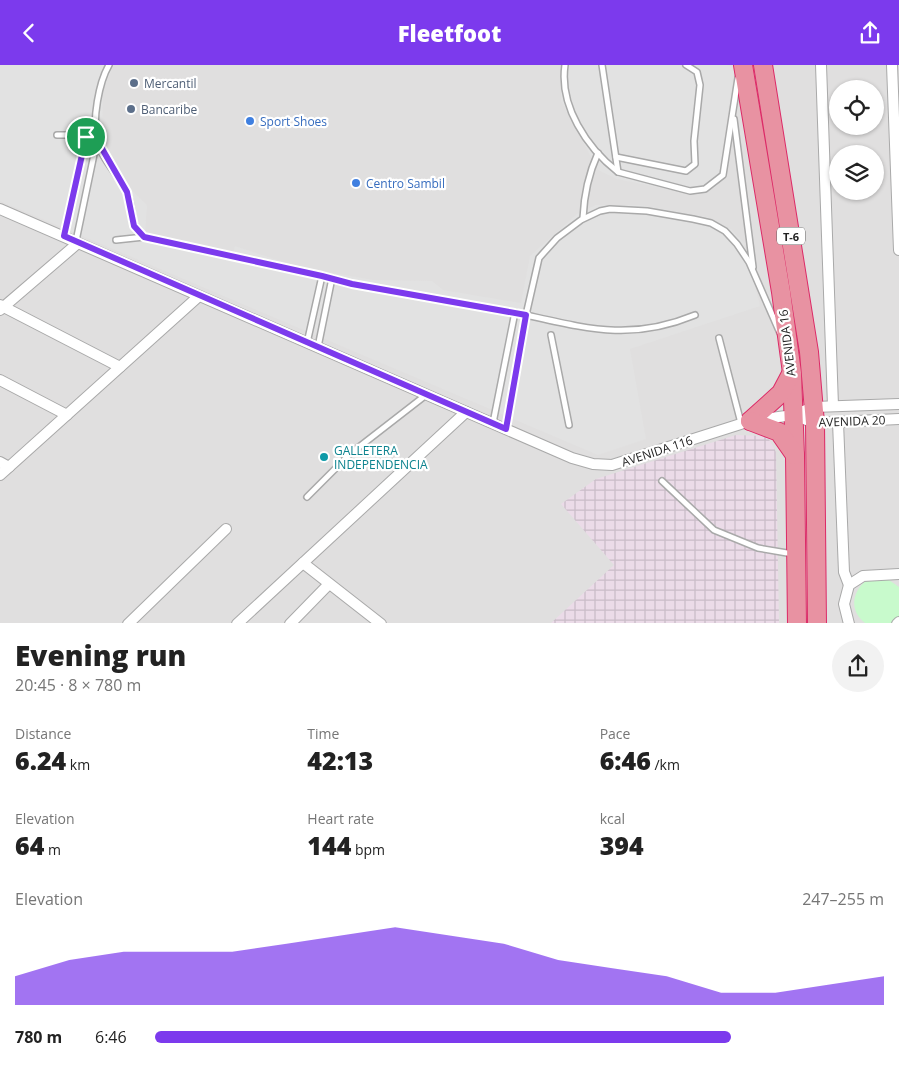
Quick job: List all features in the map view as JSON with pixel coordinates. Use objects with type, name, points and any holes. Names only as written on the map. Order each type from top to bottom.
[{"type":"highway","name":"AVENIDA 16","points":[[742,65],[792,373],[797,623]]},
{"type":"highway","name":"AVENIDA 16","points":[[766,65],[809,352],[815,415],[817,623]]},
{"type":"highway","points":[[746,422],[781,393],[792,373]]},
{"type":"highway","points":[[746,422],[779,432],[795,456]]},
{"type":"street","points":[[821,65],[833,406]]},
{"type":"street","points":[[892,65],[899,250]]},
{"type":"street","name":"AVENIDA 116","points":[[2,211],[64,236],[572,458],[612,465],[746,422],[793,415]]},
{"type":"street","points":[[77,243],[1,308],[120,367]]},
{"type":"street","points":[[0,475],[5,464],[67,415],[199,296]]},
{"type":"street","points":[[0,380],[67,415]]},
{"type":"street","name":"AVENIDA 20","points":[[793,415],[815,415],[833,406],[899,404]]},
{"type":"street","points":[[238,623],[466,412]]},
{"type":"street","name":"AVENIDA 20","points":[[793,415],[815,415],[838,421],[899,419]]},
{"type":"street","points":[[838,421],[844,572],[849,585],[844,604],[848,623]]},
{"type":"street","points":[[128,623],[226,529]]},
{"type":"street","points":[[303,563],[381,623]]},
{"type":"street","points":[[849,585],[863,576],[899,574]]},
{"type":"street","points":[[290,623],[329,583]]},
{"type":"lane","points":[[77,243],[97,140],[99,93],[109,65]]},
{"type":"lane","points":[[566,65],[563,79],[570,110],[598,153],[618,173],[690,191],[705,189],[723,175],[742,65]]},
{"type":"lane","points":[[602,65],[618,173]]},
{"type":"lane","points":[[616,157],[686,171],[695,165],[694,141],[700,85],[697,72],[686,65]]},
{"type":"lane","points":[[733,111],[754,271]]},
{"type":"lane","points":[[56,135],[86,137],[97,140],[127,192],[134,226],[144,237]]},
{"type":"lane","points":[[64,236],[86,137]]},
{"type":"lane","points":[[583,219],[584,198],[589,172],[598,153]]},
{"type":"lane","points":[[506,429],[526,315],[539,259],[557,237],[583,219],[610,209],[647,211],[711,223],[725,231],[737,243],[754,271],[778,330],[788,342]]},
{"type":"lane","points":[[116,240],[144,237],[352,284],[515,312],[602,331],[651,330],[672,325],[695,315]]},
{"type":"lane","points":[[307,343],[322,276]]},
{"type":"lane","points":[[318,347],[332,278]]},
{"type":"lane","points":[[493,423],[515,312]]},
{"type":"lane","points":[[551,335],[569,425]]},
{"type":"lane","points":[[720,338],[746,422]]},
{"type":"lane","points":[[307,497],[350,454],[426,394]]},
{"type":"lane","points":[[662,481],[714,530],[758,548],[796,555]]},
{"type":"shaded area","points":[[0,65],[899,65],[899,623],[0,623]]},
{"type":"shaded area","points":[[0,65],[114,65],[103,89],[102,136],[119,178],[147,205],[145,234],[233,253],[235,246],[299,267],[373,280],[432,281],[443,290],[521,303],[530,256],[577,214],[596,205],[640,205],[707,217],[731,229],[744,243],[760,306],[630,349],[646,439],[598,455],[0,201]]},
{"type":"shaded area","points":[[561,65],[727,65],[735,67],[717,186],[696,195],[617,179],[598,170],[561,101]]},
{"type":"shaded area","points":[[736,435],[767,436],[776,452],[779,623],[551,623],[614,565],[561,504],[596,479]]},
{"type":"green space","points":[[870,578],[886,578],[899,587],[899,618],[893,623],[865,623],[856,612],[854,600],[856,594],[859,588]]},
{"type":"place","name":"Mercantil","points":[[134,83]]},
{"type":"place","name":"Bancaribe","points":[[131,109]]},
{"type":"place","name":"Sport Shoes","points":[[250,121]]},
{"type":"place","name":"Centro Sambil","points":[[356,183]]},
{"type":"place","name":"GALLETERA INDEPENDENCIA","points":[[324,457]]},
{"type":"route","points":[[86,137],[97,140],[127,192],[137,233],[144,237],[352,284],[526,315],[506,429],[64,236],[86,137]]}]
